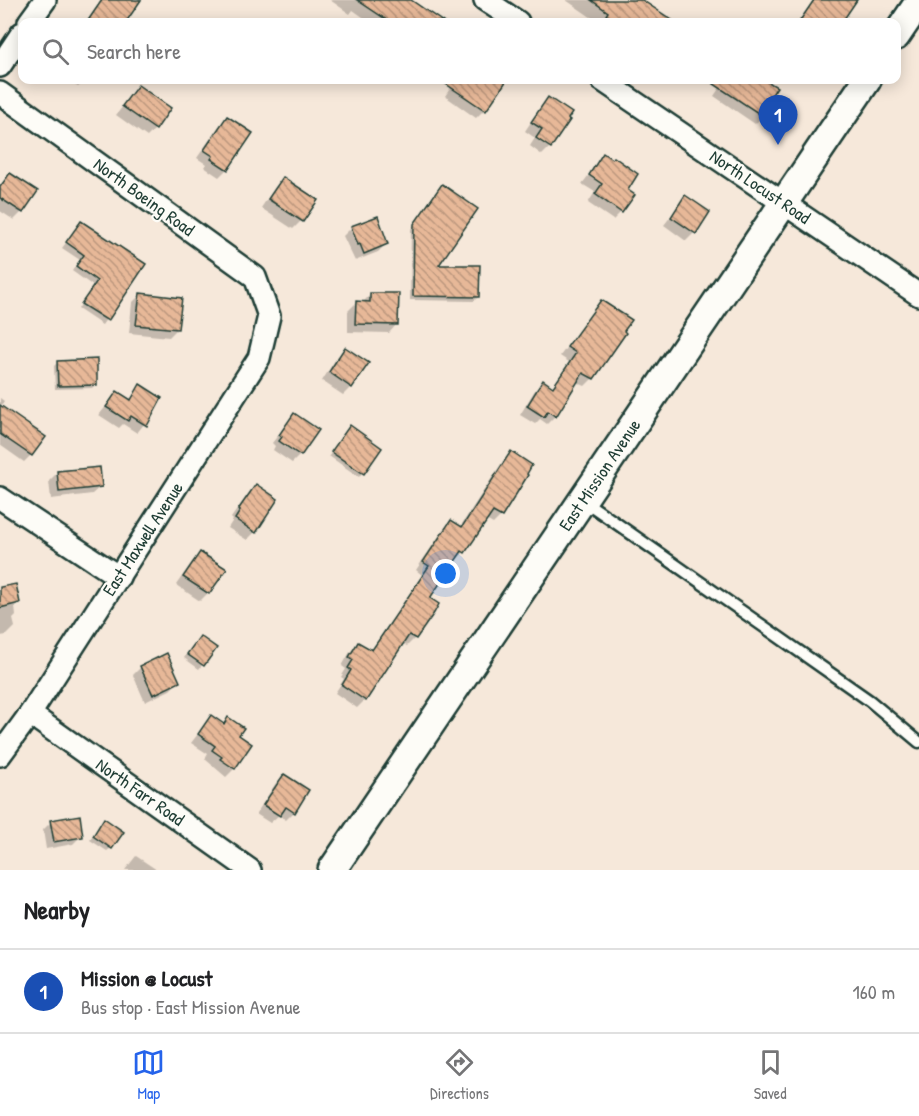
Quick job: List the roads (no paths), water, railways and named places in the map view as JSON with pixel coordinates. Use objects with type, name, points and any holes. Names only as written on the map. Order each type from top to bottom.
[{"type":"street","points":[[32,18],[45,0]]},
{"type":"street","points":[[485,0],[512,18]]},
{"type":"street","points":[[0,66],[18,39]]},
{"type":"street","name":"North Locust Road","points":[[608,84],[919,295]]},
{"type":"street","name":"East Mission Avenue","points":[[332,870],[864,84]]},
{"type":"street","name":"North Boeing Road","points":[[0,93],[255,277],[269,316]]},
{"type":"street","name":"East Maxwell Avenue","points":[[0,755],[30,714],[259,358],[269,316]]},
{"type":"street","points":[[0,498],[119,577]]},
{"type":"street","name":"North Farr Road","points":[[30,714],[250,870]]},
{"type":"lane","points":[[583,500],[870,701],[919,742]]},
{"type":"place","name":"Mission @ Locust","points":[[778,145]]}]
